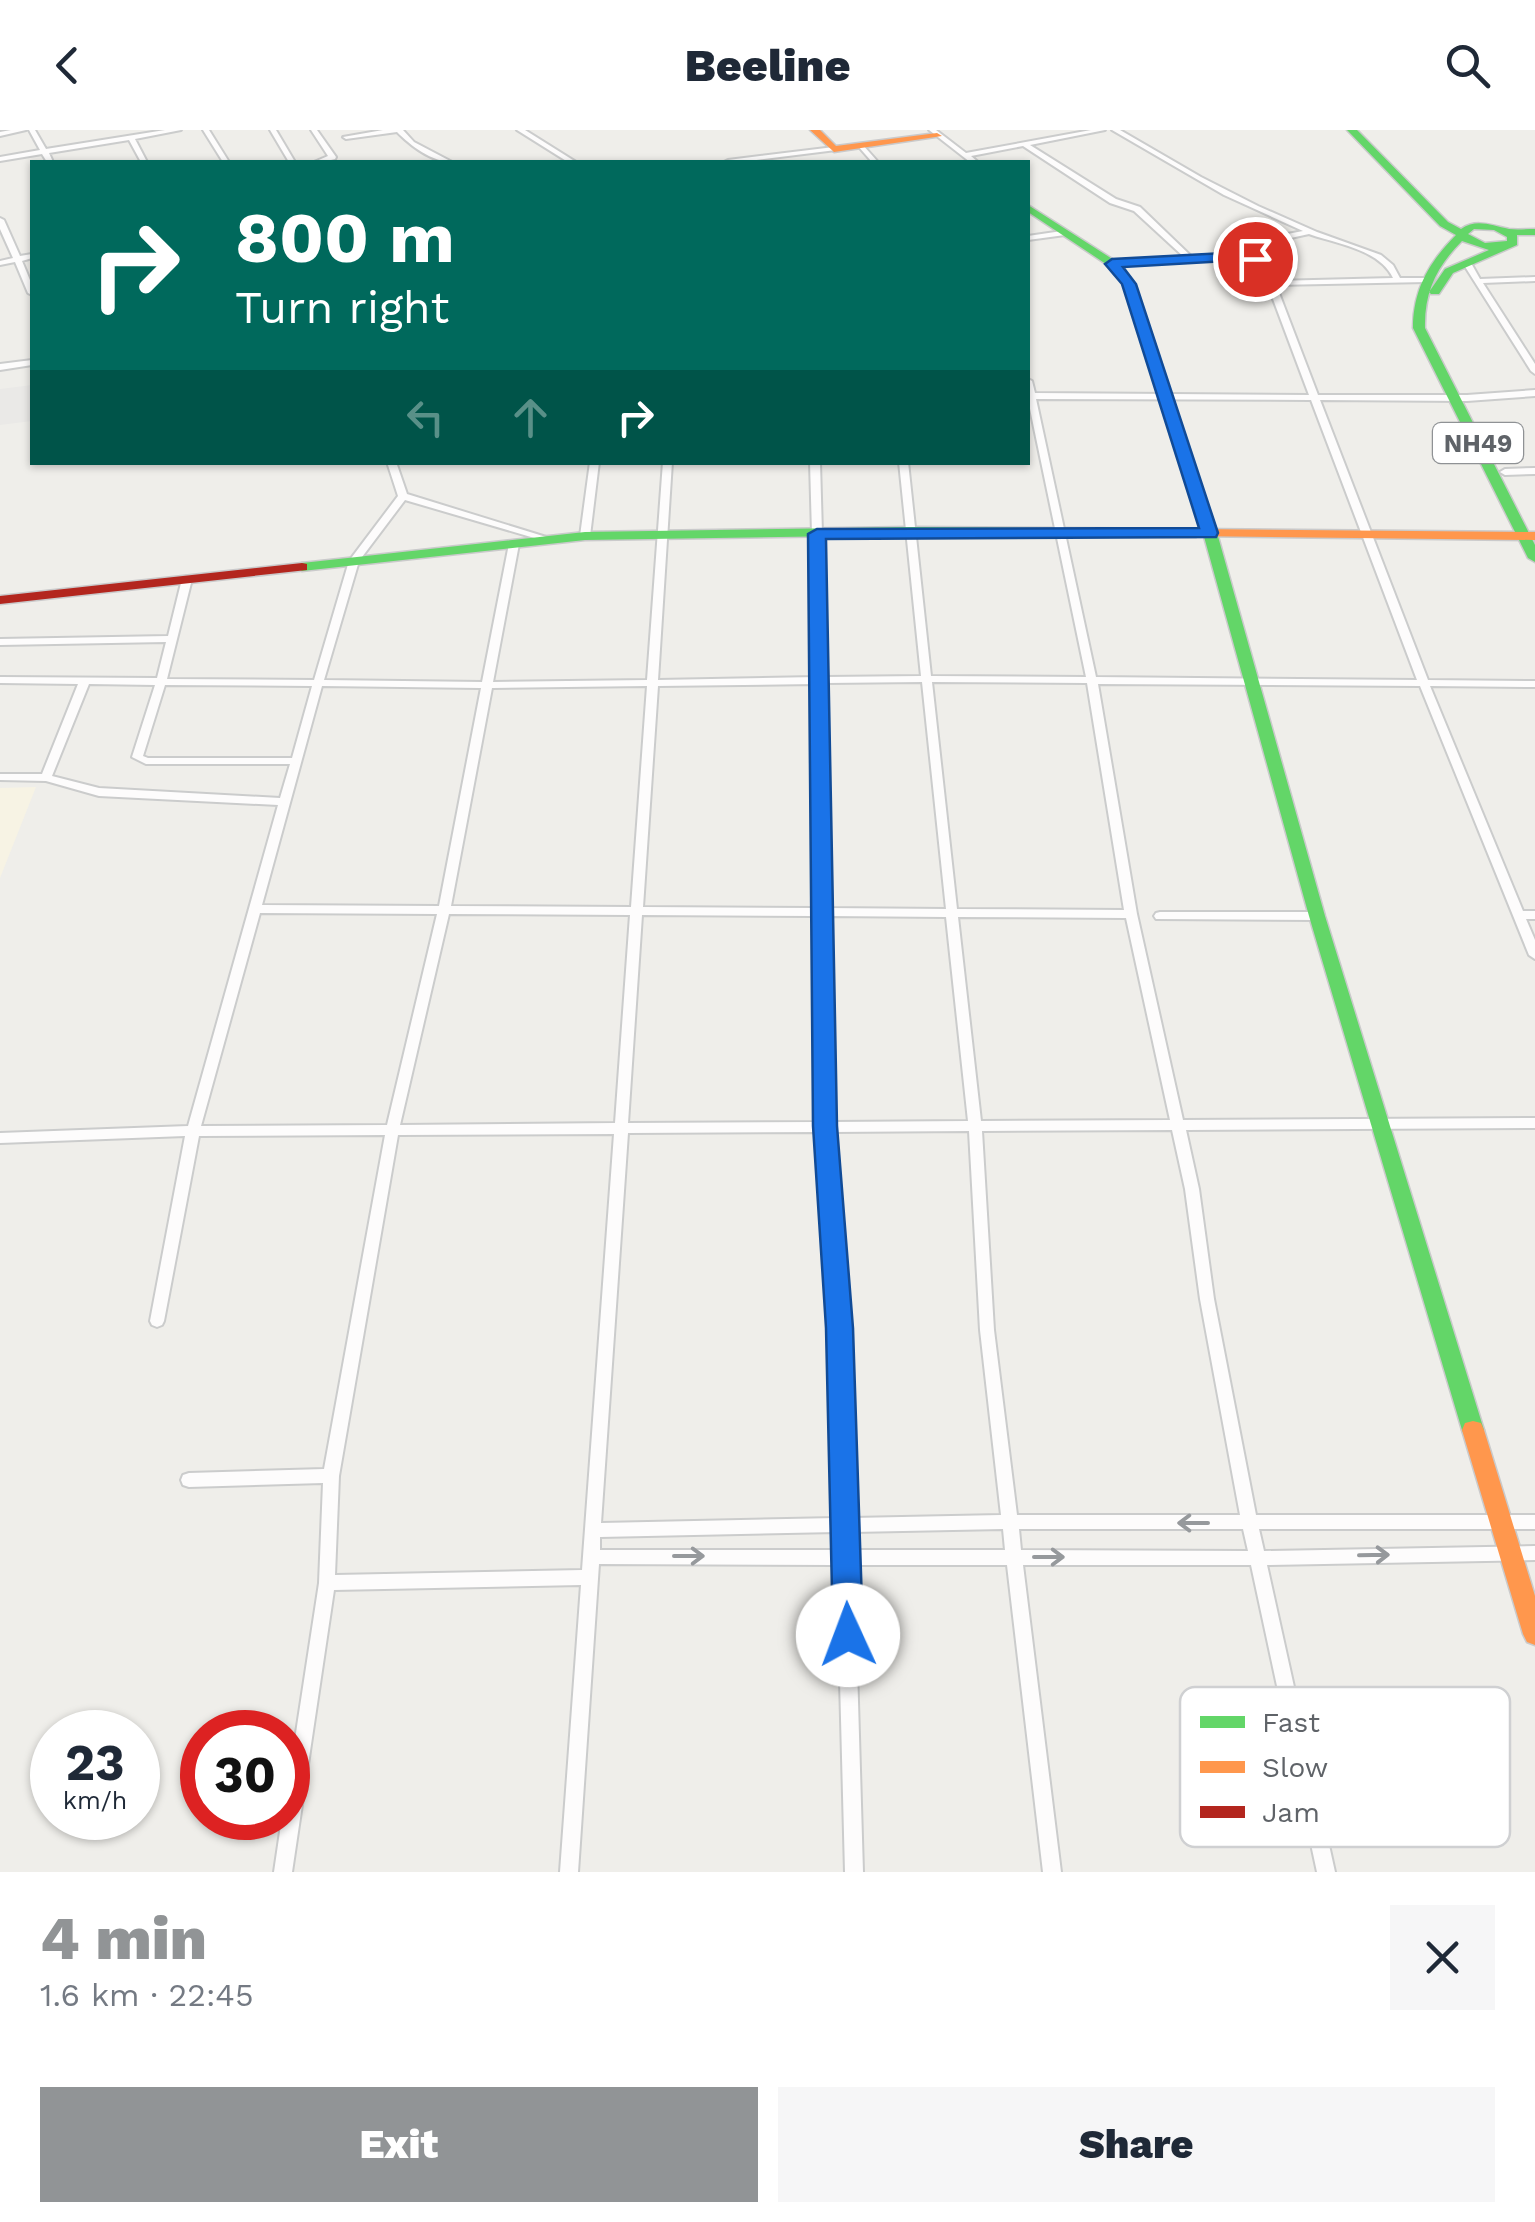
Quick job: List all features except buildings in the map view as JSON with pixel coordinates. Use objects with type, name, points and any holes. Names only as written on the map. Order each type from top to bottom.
[{"type":"main road","points":[[816,130],[834,149],[934,133]]},
{"type":"main road","points":[[1352,130],[1444,224],[1465,232],[1535,243]]},
{"type":"main road","points":[[1362,130],[1465,232]]},
{"type":"main road","points":[[1030,209],[1112,264],[1129,284],[1210,533],[1317,916],[1535,1634]]},
{"type":"main road","name":"NH49","points":[[1465,232],[1446,250],[1427,280],[1417,310],[1420,328],[1505,472],[1531,534],[1535,558]]},
{"type":"main road","points":[[1510,240],[1535,232]]},
{"type":"main road","name":"NH49","points":[[1510,240],[1473,272],[1442,277],[1428,327],[1531,534]]},
{"type":"main road","points":[[0,600],[585,536],[910,532],[1531,534]]},
{"type":"street","points":[[0,134],[23,130]]},
{"type":"street","points":[[32,130],[49,160]]},
{"type":"street","points":[[0,159],[178,130]]},
{"type":"street","points":[[206,130],[225,160]]},
{"type":"street","points":[[273,130],[291,160]]},
{"type":"street","points":[[314,130],[332,157],[323,160]]},
{"type":"street","points":[[346,138],[399,130],[412,143],[444,160]]},
{"type":"street","points":[[520,130],[569,160]]},
{"type":"street","points":[[1048,130],[1056,138]]},
{"type":"street","points":[[964,155],[1102,130]]},
{"type":"street","points":[[1115,130],[1205,185],[1310,232],[1378,255],[1393,266],[1398,282]]},
{"type":"street","points":[[934,133],[971,160]]},
{"type":"street","points":[[131,138],[143,160]]},
{"type":"street","points":[[1024,144],[1113,201],[1137,208],[1190,259]]},
{"type":"street","points":[[860,146],[873,160]]},
{"type":"street","points":[[769,160],[834,149]]},
{"type":"street","points":[[0,220],[30,288]]},
{"type":"street","points":[[1310,232],[1275,239],[1256,251],[1255,259],[1270,283],[1424,683],[1535,955]]},
{"type":"street","points":[[1030,238],[1062,233]]},
{"type":"street","points":[[1112,264],[1244,256],[1255,259]]},
{"type":"street","points":[[0,263],[30,257]]},
{"type":"street","points":[[1473,272],[1535,279]]},
{"type":"street","points":[[1473,272],[1535,371]]},
{"type":"street","points":[[1270,283],[1427,280]]},
{"type":"street","points":[[0,367],[30,363]]},
{"type":"street","points":[[1287,1687],[1250,1524],[1207,1299],[1192,1189],[1132,914],[1092,681],[1030,396],[1460,398],[1535,393]]},
{"type":"street","points":[[393,465],[402,496]]},
{"type":"street","points":[[585,536],[595,465]]},
{"type":"street","points":[[569,1872],[668,465]]},
{"type":"street","points":[[815,465],[825,1126],[840,1328],[854,1872]]},
{"type":"street","points":[[903,465],[975,1126],[987,1330],[1052,1872]]},
{"type":"street","points":[[1505,472],[1535,472]]},
{"type":"street","points":[[402,496],[551,540]]},
{"type":"street","points":[[156,1321],[193,1131],[354,561],[402,496]]},
{"type":"street","points":[[283,1872],[327,1583],[331,1476],[392,1132],[444,911],[514,544]]},
{"type":"street","points":[[187,579],[162,680],[137,756],[140,760],[296,760]]},
{"type":"street","points":[[0,642],[173,639]]},
{"type":"street","points":[[0,680],[490,685],[925,679],[1535,684]]},
{"type":"street","points":[[46,778],[85,680]]},
{"type":"street","points":[[0,777],[46,778],[99,792],[284,802]]},
{"type":"street","points":[[254,909],[1132,914]]},
{"type":"street","points":[[1519,915],[1535,915]]},
{"type":"street","points":[[1160,916],[1317,916]]},
{"type":"street","points":[[0,1138],[193,1131],[1535,1124]]},
{"type":"street","points":[[189,1480],[331,1476]]},
{"type":"street","points":[[594,1530],[1008,1522],[1535,1522]]},
{"type":"street","points":[[592,1557],[1260,1558],[1535,1553]]},
{"type":"street","points":[[327,1583],[590,1577]]},
{"type":"street","points":[[1321,1847],[1326,1872]]},
{"type":"shaded area","points":[[36,787],[0,878],[0,788]]},
{"type":"runway","points":[[0,407],[30,403]]},
{"type":"traffic: fast","points":[[1352,130],[1444,224],[1461,234]]},
{"type":"traffic: fast","points":[[1030,209],[1113,264],[1129,284],[1210,533],[1317,916],[1473,1430]]},
{"type":"traffic: fast","points":[[1472,226],[1496,227],[1512,236],[1513,243],[1492,247],[1473,243],[1461,234],[1472,226]]},
{"type":"traffic: fast","points":[[1509,232],[1535,232]]},
{"type":"traffic: fast","points":[[1461,236],[1429,277],[1420,301],[1419,328],[1535,558]]},
{"type":"traffic: fast","points":[[1435,292],[1449,271],[1509,245]]},
{"type":"traffic: fast","points":[[302,567],[585,536],[910,531],[1196,533]]},
{"type":"traffic: slow","points":[[815,130],[834,149],[937,136]]},
{"type":"traffic: slow","points":[[1196,533],[1535,536]]},
{"type":"traffic: slow","points":[[1473,1430],[1535,1634]]},
{"type":"traffic: jam","points":[[0,600],[302,567]]},
{"type":"route","points":[[848,1635],[840,1328],[825,1126],[817,534],[1210,533],[1129,284],[1112,264],[1244,256],[1255,259]]}]
